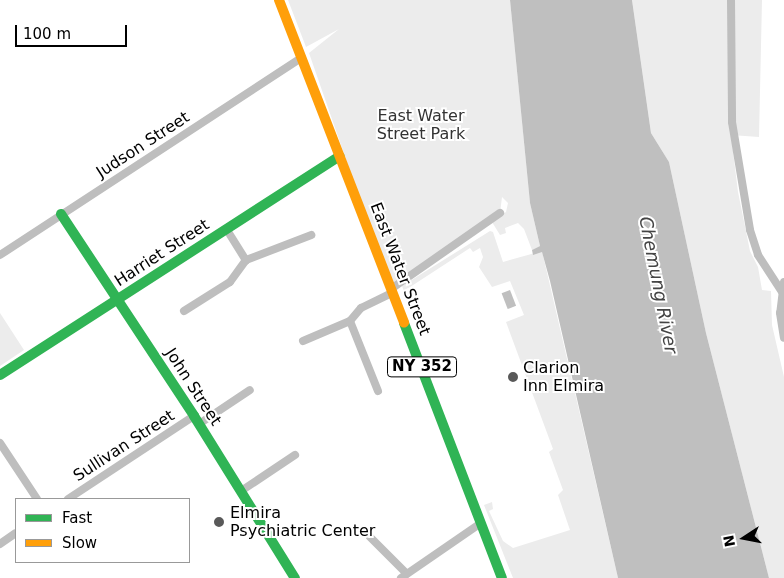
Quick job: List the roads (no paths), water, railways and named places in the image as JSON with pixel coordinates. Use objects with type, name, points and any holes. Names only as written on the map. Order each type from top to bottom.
[{"type":"street","name":"East Water Street","points":[[279,0],[502,578]]},
{"type":"street","points":[[731,0],[732,122],[750,230],[758,255],[782,292]]},
{"type":"street","name":"Judson Street","points":[[0,255],[301,58]]},
{"type":"street","name":"Harriet Street","points":[[0,375],[340,156]]},
{"type":"street","points":[[303,341],[350,321],[361,308],[392,291],[500,213]]},
{"type":"street","name":"John Street","points":[[61,214],[197,420],[295,578]]},
{"type":"street","points":[[227,230],[246,260]]},
{"type":"street","points":[[184,311],[230,282],[246,260],[311,235]]},
{"type":"street","points":[[784,282],[780,313],[784,338]]},
{"type":"street","points":[[350,321],[378,391]]},
{"type":"street","name":"Sullivan Street","points":[[70,498],[250,390]]},
{"type":"street","points":[[0,443],[35,498]]},
{"type":"street","points":[[241,491],[294,455]]},
{"type":"street","points":[[370,537],[404,576],[481,523]]},
{"type":"street","points":[[0,544],[15,534]]},
{"type":"water","name":"Chemung River","points":[[510,0],[632,0],[651,133],[669,162],[706,333],[769,578],[618,578],[550,281],[542,252],[533,255],[532,250],[540,246],[530,203]]},
{"type":"water","points":[[510,290],[516,306],[508,309],[502,293]]},
{"type":"place","name":"Clarion Inn Elmira","points":[[513,377]]},
{"type":"place","name":"Elmira Psychiatric Center","points":[[219,522]]},
{"type":"park label","name":"East Water Street Park","points":[[421,125]]}]
